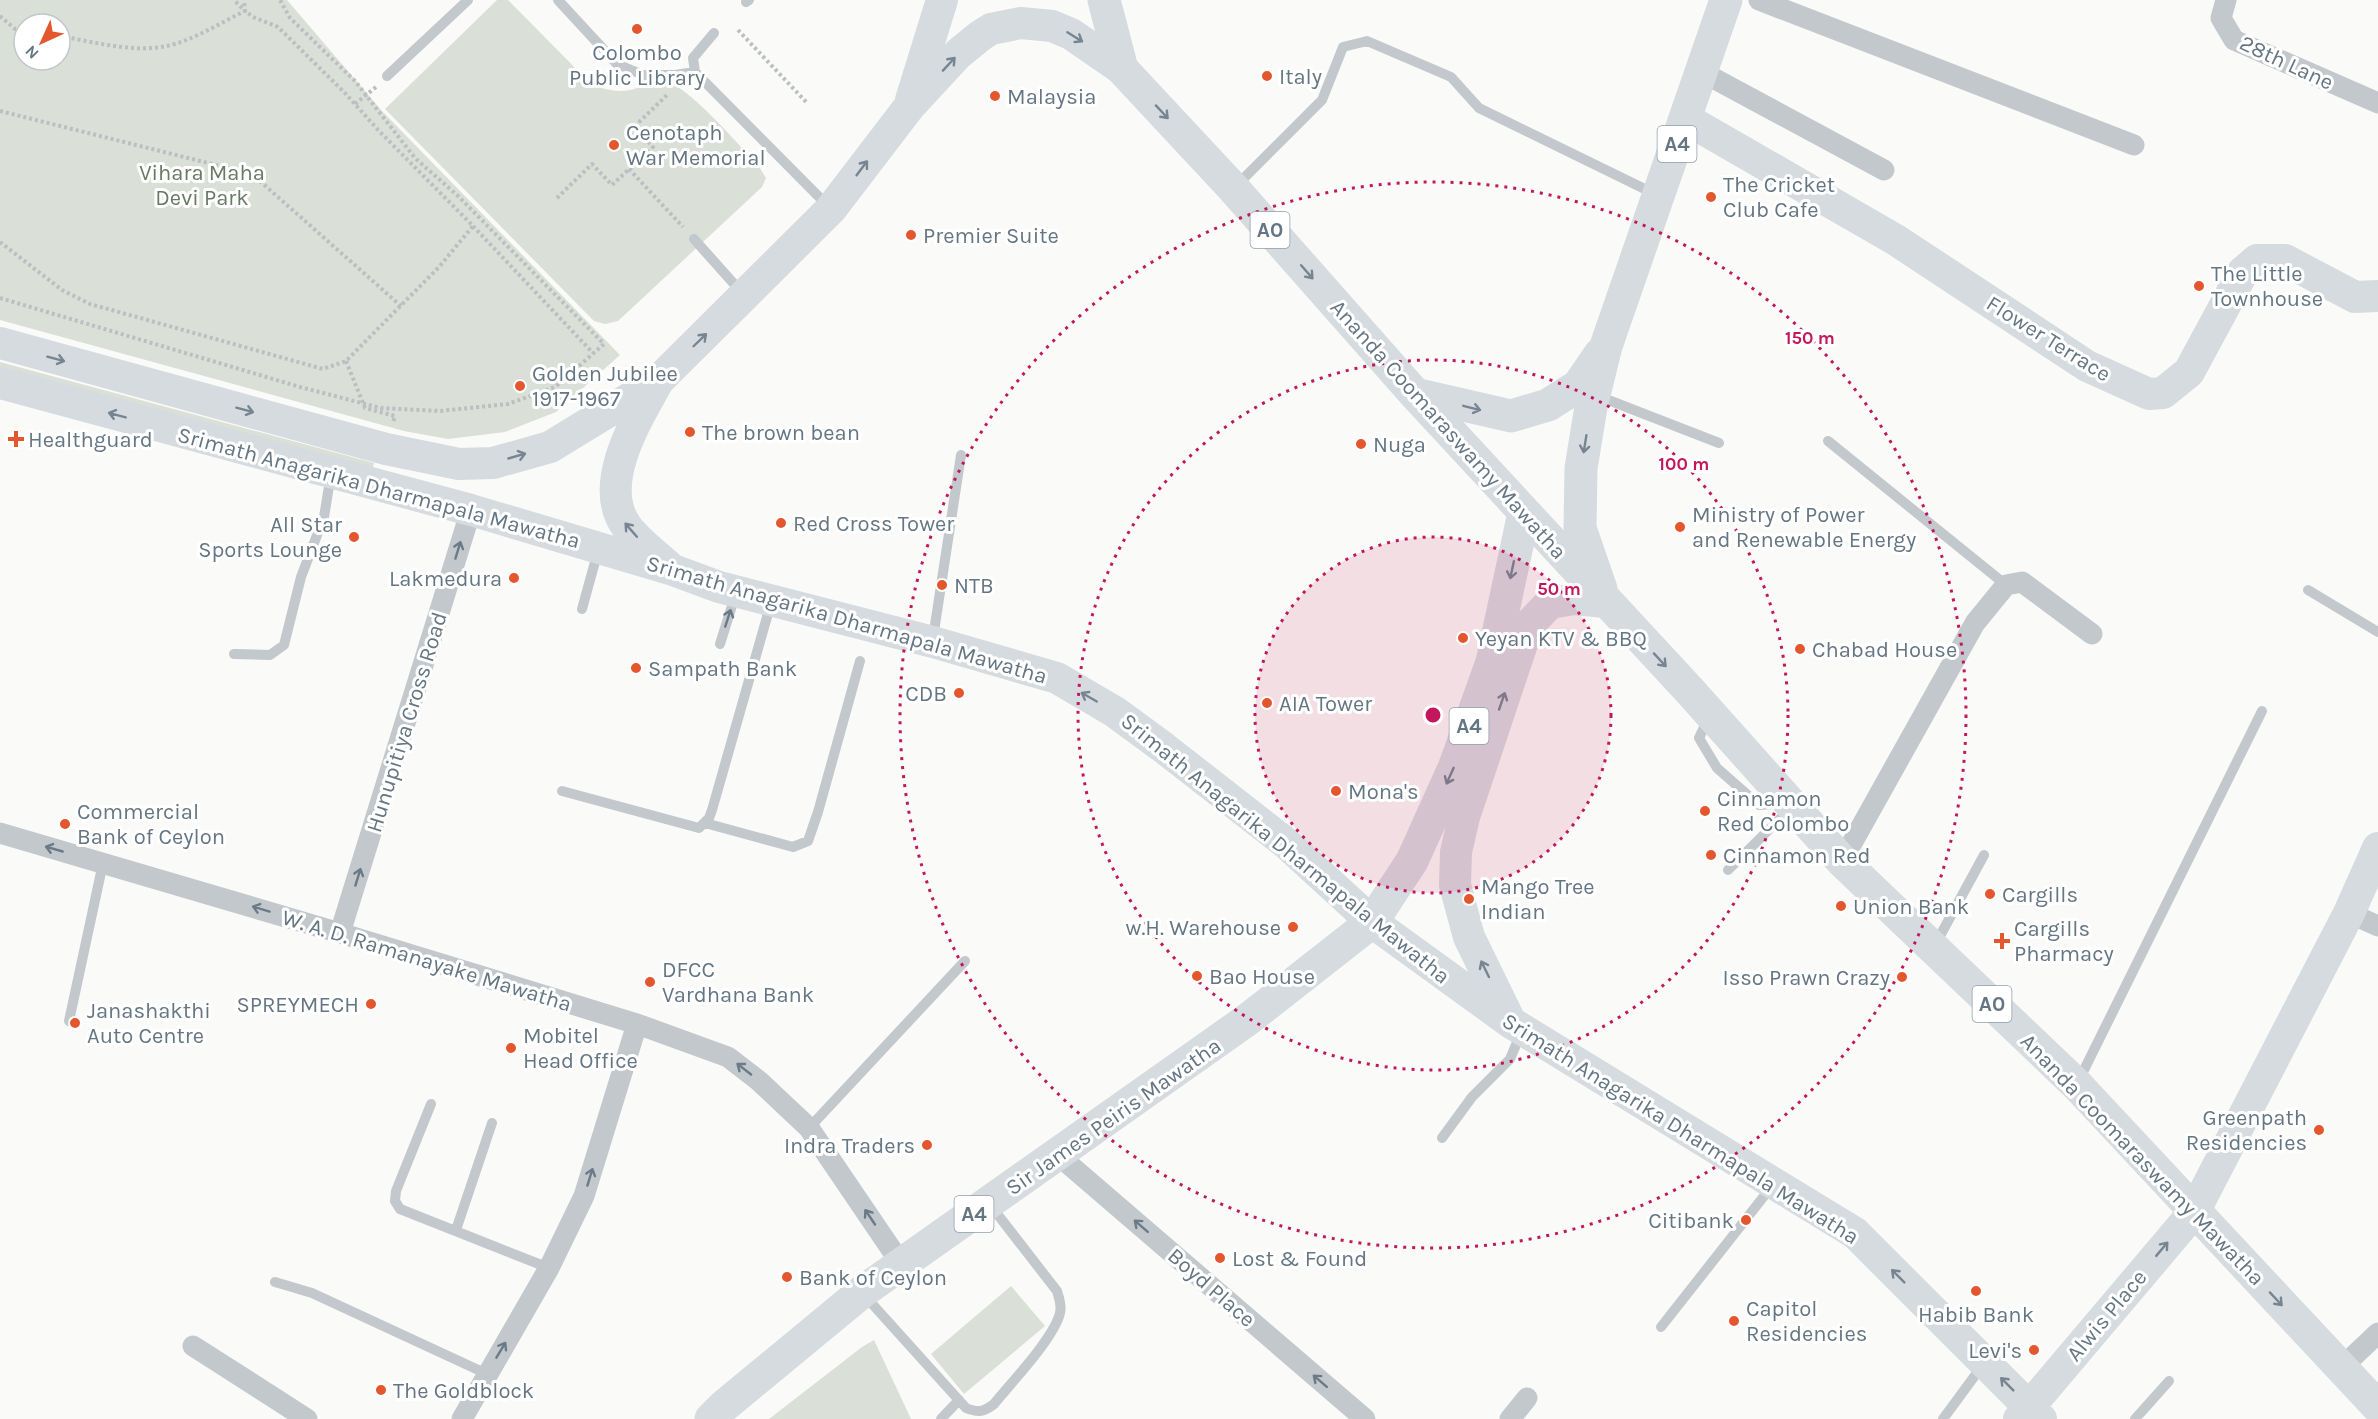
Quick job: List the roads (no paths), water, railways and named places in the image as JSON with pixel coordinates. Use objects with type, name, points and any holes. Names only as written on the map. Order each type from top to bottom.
[{"type":"highway","name":"Ananda Coomaraswamy Mawatha","points":[[1104,0],[1122,69],[1233,188],[1415,394],[1711,714],[1842,861],[2077,1085],[2378,1407]]},
{"type":"highway","name":"A4","points":[[1606,602],[1580,528],[1581,468],[1595,395],[1606,346],[1726,0]]},
{"type":"highway","name":"A4","points":[[1415,394],[1511,416],[1548,405],[1578,386],[1606,346]]},
{"type":"highway","name":"A4","points":[[1372,922],[1412,861],[1454,768],[1492,662],[1524,513]]},
{"type":"highway","name":"Sir James Peiris Mawatha","points":[[711,1419],[862,1292],[1247,1020],[1372,922]]},
{"type":"main road","points":[[909,107],[942,0]]},
{"type":"main road","points":[[673,570],[626,526],[618,506],[616,477],[628,435],[658,381],[831,209],[909,107],[970,43],[991,29],[1004,25],[1021,23],[1052,26],[1071,34],[1122,69]]},
{"type":"main road","name":"Flower Terrace","points":[[1686,119],[1896,240],[2086,366],[2149,394],[2163,393],[2189,372],[2243,272],[2257,260],[2285,261],[2355,297],[2378,296]]},
{"type":"main road","name":"Srimath Anagarika Dharmapala Mawatha","points":[[0,343],[386,449],[459,464],[493,463],[550,447],[658,381]]},
{"type":"main road","name":"Srimath Anagarika Dharmapala Mawatha","points":[[0,383],[471,510],[737,591],[933,642],[1057,678],[1115,712],[1287,844],[1372,922],[1516,1026],[1855,1233],[1985,1362],[2030,1415]]},
{"type":"main road","points":[[1516,1026],[1469,937],[1455,885],[1456,852],[1464,816],[1528,626],[1550,603],[1574,599],[1606,602]]},
{"type":"main road","name":"Alwis Place","points":[[2030,1415],[2194,1212],[2349,913],[2378,848]]},
{"type":"street","points":[[1759,0],[2134,145]]},
{"type":"street","name":"28th Lane","points":[[2226,0],[2221,18],[2234,40],[2378,103]]},
{"type":"street","points":[[1702,72],[1884,170]]},
{"type":"street","name":"Hunupitiya Cross Road","points":[[340,933],[471,510]]},
{"type":"street","points":[[1842,861],[1975,623],[2006,585],[2022,582],[2092,634]]},
{"type":"street","name":"W. A. D. Ramanayake Mawatha","points":[[0,833],[340,933],[637,1024],[728,1057],[759,1081],[809,1128],[903,1265]]},
{"type":"street","points":[[2349,913],[2378,926]]},
{"type":"street","points":[[462,1419],[549,1268],[584,1197],[637,1024]]},
{"type":"street","name":"Boyd Place","points":[[1058,1155],[1365,1419]]},
{"type":"street","points":[[2341,1368],[2378,1333]]},
{"type":"street","points":[[193,1346],[308,1419]]},
{"type":"street","points":[[1510,1419],[1527,1398]]},
{"type":"lane","points":[[387,76],[468,0]]},
{"type":"lane","points":[[558,0],[617,64],[643,75],[675,75],[695,72]]},
{"type":"lane","points":[[714,33],[693,58],[695,72],[831,209]]},
{"type":"lane","points":[[1233,188],[1322,100],[1343,47],[1367,41],[1451,77],[1479,108],[1658,195]]},
{"type":"lane","points":[[694,238],[746,296]]},
{"type":"lane","points":[[1595,395],[1719,443]]},
{"type":"lane","points":[[1828,441],[2006,585]]},
{"type":"lane","points":[[933,642],[961,454]]},
{"type":"lane","points":[[234,654],[270,655],[284,645],[301,577],[324,517],[331,474]]},
{"type":"lane","points":[[582,609],[599,548]]},
{"type":"lane","points":[[2308,590],[2378,632]]},
{"type":"lane","points":[[720,644],[737,591]]},
{"type":"lane","points":[[562,791],[699,828],[705,823],[712,810],[772,600]]},
{"type":"lane","points":[[705,823],[793,847],[808,841],[819,812],[860,662]]},
{"type":"lane","points":[[2077,1085],[2262,711]]},
{"type":"lane","points":[[1728,870],[1788,801]]},
{"type":"lane","points":[[1933,947],[1984,855]]},
{"type":"lane","points":[[69,1021],[103,862]]},
{"type":"lane","points":[[809,1128],[965,961]]},
{"type":"lane","points":[[1442,1138],[1472,1097],[1510,1059],[1516,1026]]},
{"type":"lane","points":[[431,1104],[396,1191],[395,1201],[400,1209],[549,1268]]},
{"type":"lane","points":[[456,1230],[492,1123]]},
{"type":"lane","points":[[1661,1327],[1774,1184]]},
{"type":"lane","points":[[862,1292],[966,1408],[977,1412],[986,1411],[1051,1333],[1060,1314],[1057,1291],[989,1203]]},
{"type":"lane","points":[[275,1282],[312,1293],[487,1374]]},
{"type":"lane","points":[[1943,1419],[1985,1362]]},
{"type":"lane","points":[[2135,1419],[2169,1382]]},
{"type":"lane","points":[[941,1419],[958,1400]]},
{"type":"place","name":"Colombo Public Library","points":[[637,29]]},
{"type":"place","name":"Italy","points":[[1267,76]]},
{"type":"place","name":"Malaysia","points":[[995,96]]},
{"type":"place","name":"Cenotaph War Memorial","points":[[614,145]]},
{"type":"place","name":"The Cricket Club Cafe","points":[[1711,197]]},
{"type":"place","name":"Premier Suite","points":[[911,235]]},
{"type":"place","name":"The Little Townhouse","points":[[2199,286]]},
{"type":"place","name":"Golden Jubilee 1917-1967","points":[[520,386]]},
{"type":"place","name":"The brown bean","points":[[690,432]]},
{"type":"place","name":"Healthguard","points":[[16,439]]},
{"type":"place","name":"Nuga","points":[[1361,444]]},
{"type":"place","name":"Red Cross Tower","points":[[781,523]]},
{"type":"place","name":"Ministry of Power and Renewable Energy","points":[[1680,527]]},
{"type":"place","name":"All Star Sports Lounge","points":[[354,537]]},
{"type":"place","name":"Lakmedura","points":[[514,578]]},
{"type":"place","name":"NTB","points":[[942,585]]},
{"type":"place","name":"Yeyan KTV & BBQ","points":[[1463,638]]},
{"type":"place","name":"Chabad House","points":[[1800,649]]},
{"type":"place","name":"Sampath Bank","points":[[636,668]]},
{"type":"place","name":"CDB","points":[[959,693]]},
{"type":"place","name":"AIA Tower","points":[[1267,703]]},
{"type":"place","name":"Mona's","points":[[1336,791]]},
{"type":"place","name":"Cinnamon Red Colombo","points":[[1705,811]]},
{"type":"place","name":"Commercial Bank of Ceylon","points":[[65,824]]},
{"type":"place","name":"Cinnamon Red","points":[[1711,855]]},
{"type":"place","name":"Cargills","points":[[1990,894]]},
{"type":"place","name":"Mango Tree Indian","points":[[1469,899]]},
{"type":"place","name":"Union Bank","points":[[1841,906]]},
{"type":"place","name":"w.H. Warehouse","points":[[1293,927]]},
{"type":"place","name":"Cargills Pharmacy","points":[[2002,941]]},
{"type":"place","name":"Bao House","points":[[1197,976]]},
{"type":"place","name":"Isso Prawn Crazy","points":[[1902,977]]},
{"type":"place","name":"DFCC Vardhana Bank","points":[[650,982]]},
{"type":"place","name":"SPREYMECH","points":[[371,1004]]},
{"type":"place","name":"Janashakthi Auto Centre","points":[[75,1023]]},
{"type":"place","name":"Mobitel Head Office","points":[[511,1048]]},
{"type":"place","name":"Greenpath Residencies","points":[[2319,1130]]},
{"type":"place","name":"Indra Traders","points":[[927,1145]]},
{"type":"place","name":"Citibank","points":[[1746,1220]]},
{"type":"place","name":"Lost & Found","points":[[1220,1258]]},
{"type":"place","name":"Bank of Ceylon","points":[[787,1277]]},
{"type":"place","name":"Habib Bank","points":[[1976,1291]]},
{"type":"place","name":"Capitol Residencies","points":[[1734,1321]]},
{"type":"place","name":"Levi's","points":[[2034,1350]]},
{"type":"place","name":"The Goldblock","points":[[381,1390]]},
{"type":"park label","name":"Vihara Maha Devi Park","points":[[202,184]]}]
